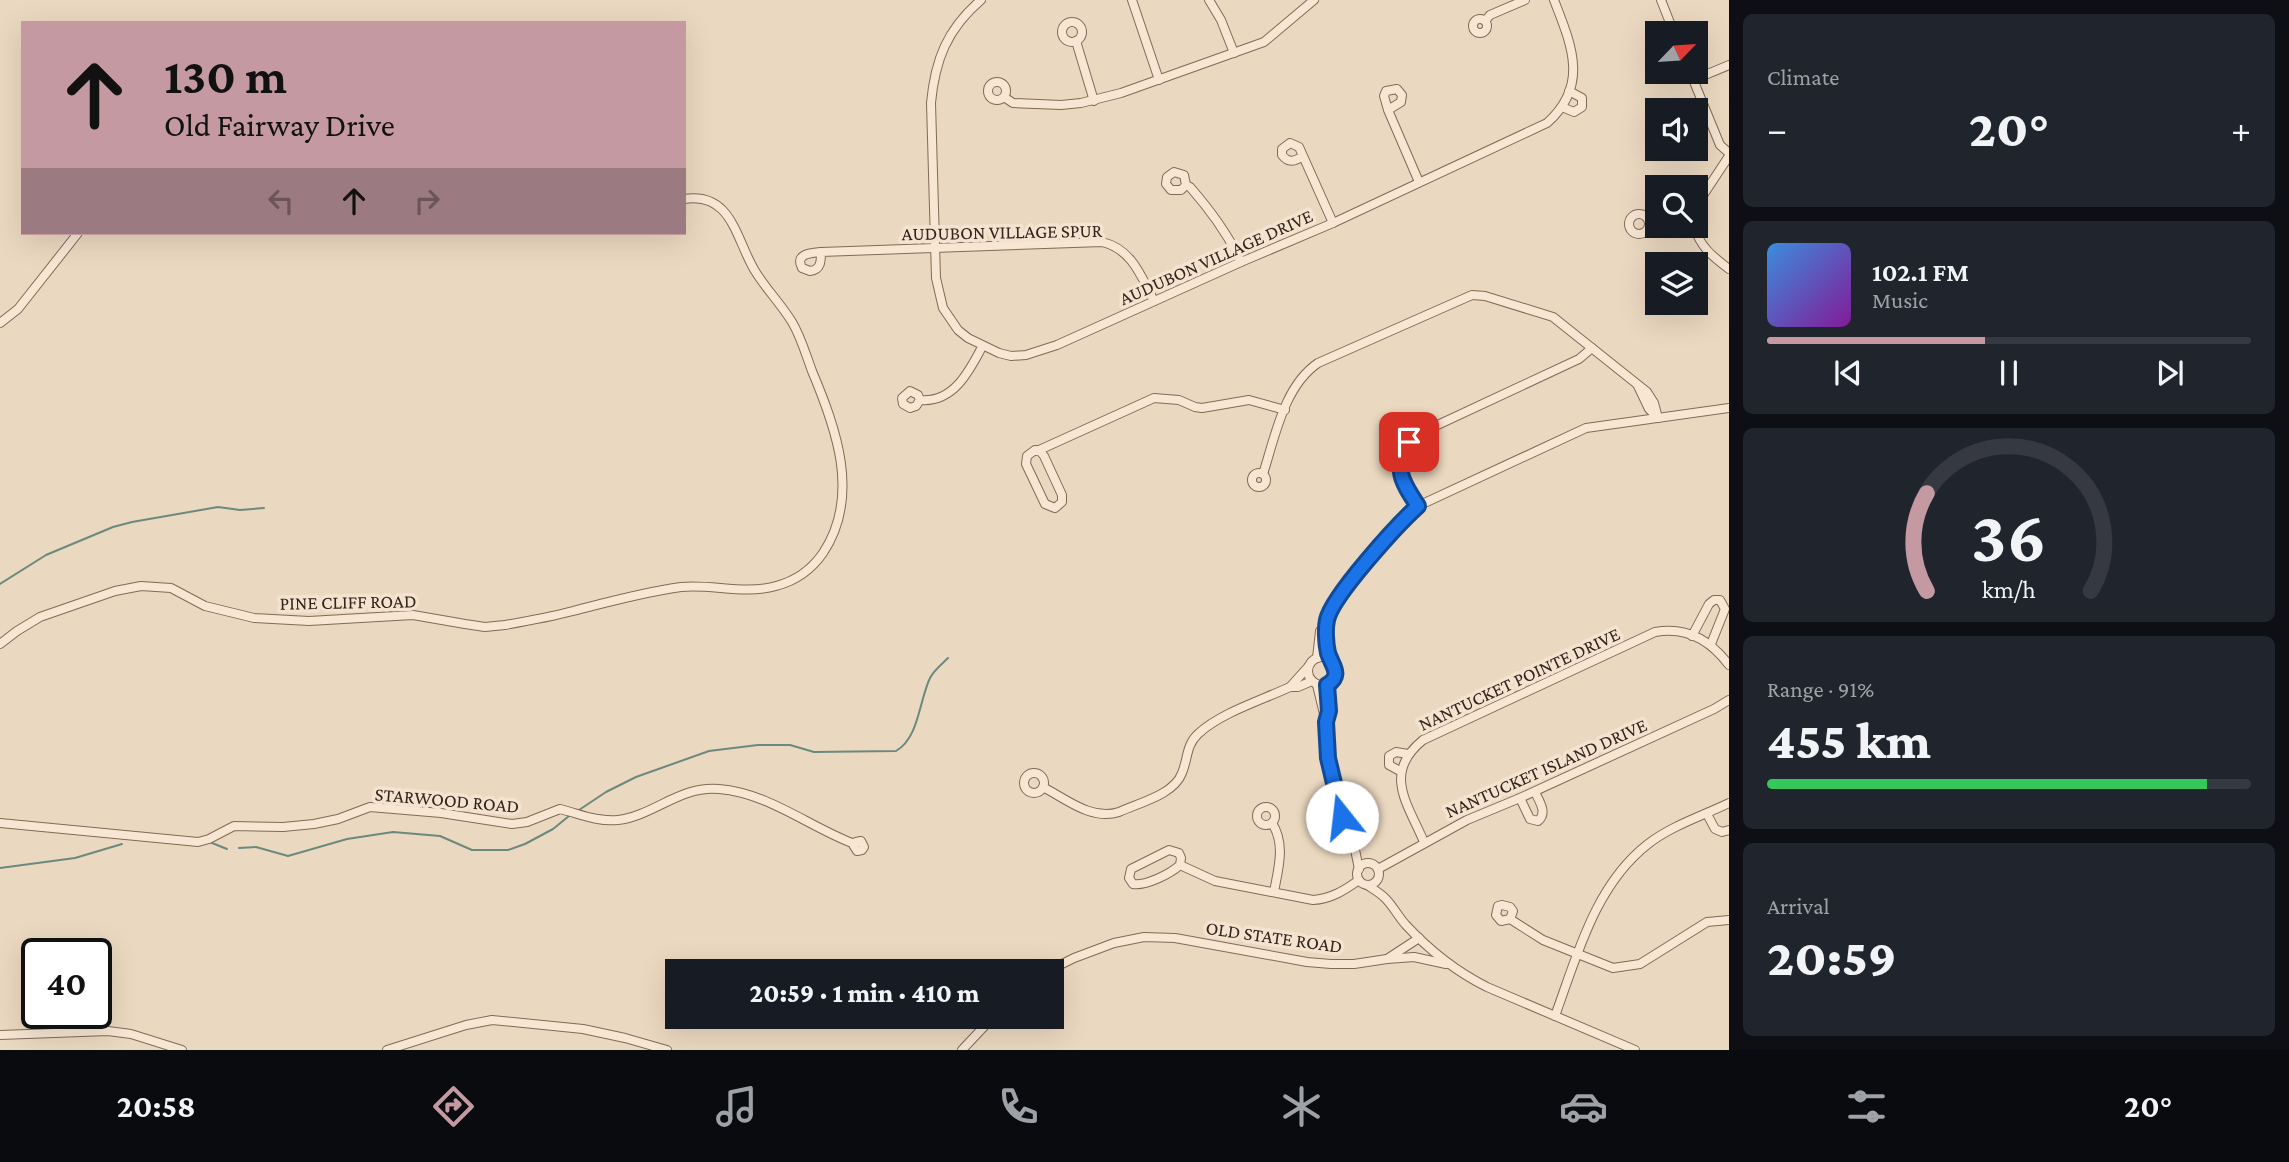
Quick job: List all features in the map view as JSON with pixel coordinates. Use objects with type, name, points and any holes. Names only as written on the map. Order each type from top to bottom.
[{"type":"street","name":"AUDUBON VILLAGE DRIVE","points":[[981,0],[953,29],[940,57],[932,86],[937,287],[943,308],[958,330],[982,347],[1011,356],[1042,351],[1538,129],[1555,116],[1569,91],[1573,55],[1553,0]]},
{"type":"street","points":[[1209,0],[1221,20],[1234,53]]},
{"type":"street","points":[[1004,97],[1013,103],[1061,105],[1094,101],[1264,42],[1314,0]]},
{"type":"street","points":[[1485,21],[1490,15],[1525,0]]},
{"type":"street","points":[[1661,0],[1669,21]]},
{"type":"street","points":[[1131,2],[1159,80]]},
{"type":"street","points":[[1076,41],[1094,101]]},
{"type":"street","points":[[1708,71],[1729,65]]},
{"type":"street","points":[[1695,84],[1720,145],[1729,155],[1708,187]]},
{"type":"street","points":[[1388,110],[1401,102],[1401,93],[1397,89],[1389,89],[1384,93],[1384,100],[1388,110],[1419,182]]},
{"type":"street","points":[[1562,107],[1574,112],[1582,107],[1582,98],[1569,91]]},
{"type":"street","points":[[1303,156],[1293,162],[1282,155],[1282,149],[1293,143],[1299,147],[1333,223]]},
{"type":"street","points":[[1186,185],[1217,219],[1241,262]]},
{"type":"street","name":"PINE CLIFF ROAD","points":[[0,644],[40,617],[115,591],[141,586],[171,588],[205,606],[254,618],[309,621],[413,615],[485,627],[682,587],[765,589],[809,570],[829,543],[842,497],[843,471],[831,416],[792,323],[753,268],[731,220],[722,208],[701,199],[686,199]]},
{"type":"street","points":[[0,323],[18,309],[76,235]]},
{"type":"street","points":[[1698,238],[1706,251],[1729,269]]},
{"type":"street","name":"AUDUBON VILLAGE SPUR","points":[[821,252],[1093,242],[1110,244],[1130,258],[1153,301]]},
{"type":"street","points":[[1263,474],[1285,410],[1300,377],[1318,363],[1472,295],[1485,296],[1553,317],[1647,392],[1654,403],[1658,418]]},
{"type":"street","points":[[919,400],[929,400],[956,388],[968,374],[982,347]]},
{"type":"street","points":[[1418,506],[1405,485],[1400,470],[1402,456],[1414,436],[1578,359],[1592,348]]},
{"type":"street","points":[[1037,451],[1044,456],[1062,495],[1060,505],[1055,508],[1045,504],[1026,464],[1029,453],[1154,398],[1179,400],[1202,408],[1249,400],[1285,410]]},
{"type":"street","points":[[1317,658],[1320,631],[1338,597],[1418,506],[1587,428],[1729,408]]},
{"type":"street","points":[[1692,636],[1709,604],[1720,600],[1726,609],[1711,644]]},
{"type":"street","points":[[1290,687],[1314,683],[1327,685],[1332,682],[1336,673],[1326,642],[1326,624]]},
{"type":"street","name":"NANTUCKET POINTE DRIVE","points":[[1400,771],[1408,754],[1423,740],[1655,632],[1670,631],[1711,644],[1729,665]]},
{"type":"street","points":[[1043,787],[1091,813],[1111,815],[1167,791],[1182,775],[1191,741],[1208,726],[1290,687],[1317,658],[1326,657],[1331,660]]},
{"type":"street","points":[[1308,667],[1308,676],[1314,683],[1326,722],[1332,780],[1353,845],[1359,869],[1357,873],[1363,882],[1386,899],[1403,922],[1448,965],[1486,987],[1635,1050]]},
{"type":"street","points":[[1326,722],[1329,711],[1327,685]]},
{"type":"street","name":"NANTUCKET ISLAND DRIVE","points":[[1378,874],[1424,842],[1467,820],[1535,792],[1729,700]]},
{"type":"street","points":[[1408,754],[1396,752],[1388,757],[1389,765],[1400,771],[1403,795],[1424,842]]},
{"type":"street","name":"STARWOOD ROAD","points":[[0,823],[198,842],[234,826],[283,827],[314,824],[338,819],[370,807],[468,816],[512,824],[527,822],[561,809],[583,817],[619,820],[635,816],[682,794],[695,790],[718,789],[750,796],[783,808],[854,845]]},
{"type":"street","points":[[1520,798],[1530,819],[1538,821],[1543,817],[1544,811],[1535,792]]},
{"type":"street","points":[[1555,1016],[1604,895],[1628,862],[1663,834],[1729,805]]},
{"type":"street","points":[[1707,814],[1715,829],[1721,832],[1729,830]]},
{"type":"street","points":[[1272,823],[1280,841],[1274,892]]},
{"type":"street","points":[[1353,845],[1378,874],[1386,899]]},
{"type":"street","points":[[1169,850],[1179,853],[1180,865],[1140,885],[1133,884],[1129,878],[1131,869],[1169,850]]},
{"type":"street","points":[[1359,869],[1370,863]]},
{"type":"street","points":[[1180,865],[1215,881],[1322,900],[1363,882],[1374,883],[1378,874]]},
{"type":"street","points":[[1510,919],[1543,940],[1613,968],[1640,964],[1707,922],[1729,920]]},
{"type":"street","name":"OLD STATE ROAD","points":[[1064,963],[1114,943],[1144,937],[1183,939],[1324,964],[1354,964],[1387,959],[1419,938]]},
{"type":"street","points":[[1387,959],[1414,957],[1448,965]]},
{"type":"street","points":[[387,1050],[466,1025],[492,1020],[583,1029],[667,1050]]},
{"type":"street","points":[[961,1050],[981,1029]]},
{"type":"street","points":[[0,1035],[108,1031],[131,1034],[182,1050]]},
{"type":"waterway","points":[[0,584],[46,555],[113,527],[218,507],[240,510],[264,508]]},
{"type":"waterway","points":[[579,810],[636,777],[709,751],[758,745],[790,745],[814,752],[896,751],[904,745],[914,728],[930,678],[948,658]]},
{"type":"waterway","points":[[239,848],[256,847],[288,856],[347,839],[393,832],[440,836],[472,850],[508,850],[553,829],[569,816]]},
{"type":"waterway","points":[[212,843],[227,849]]},
{"type":"waterway","points":[[0,868],[75,858],[122,844]]},
{"type":"route","points":[[1342,817],[1328,758],[1327,685],[1335,678],[1336,668],[1328,651],[1326,624],[1338,597],[1418,506],[1405,485],[1400,470],[1402,456],[1409,442]]}]
